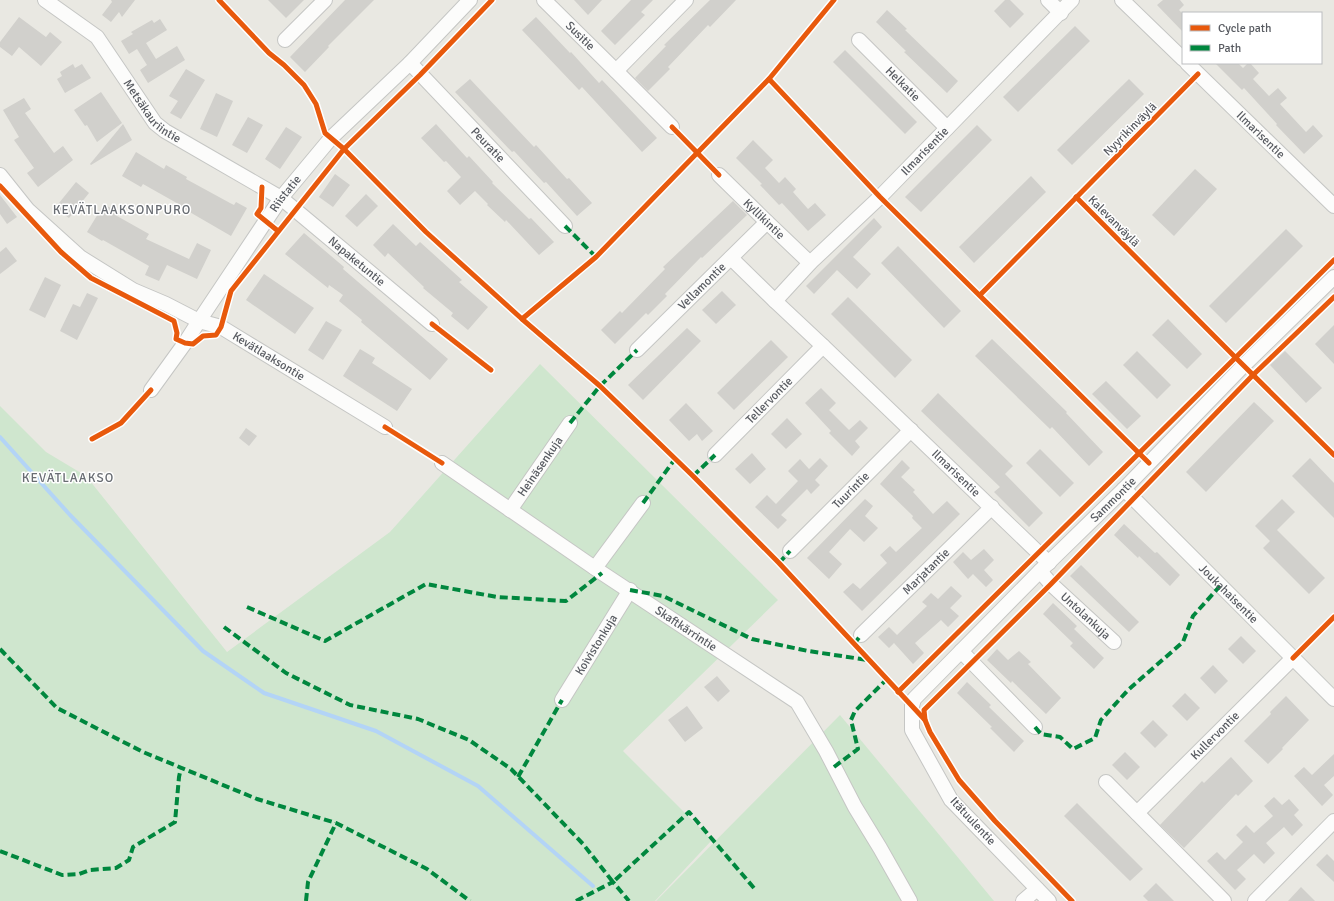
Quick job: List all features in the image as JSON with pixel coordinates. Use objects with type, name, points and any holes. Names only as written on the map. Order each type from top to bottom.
[{"type":"street","name":"Metsäkauriintie","points":[[45,0],[97,37],[155,123],[165,131],[281,198]]},
{"type":"street","points":[[285,40],[325,0]]},
{"type":"street","name":"Riistatie","points":[[151,390],[185,343],[281,198],[331,138],[410,63],[470,0]]},
{"type":"street","name":"Susitie","points":[[544,0],[672,127]]},
{"type":"street","points":[[616,71],[686,0]]},
{"type":"street","points":[[1048,0],[1060,13]]},
{"type":"street","name":"Ilmarisentie","points":[[775,301],[810,263],[880,197],[1072,0]]},
{"type":"street","points":[[1122,0],[1182,58]]},
{"type":"street","name":"Helkatie","points":[[859,40],[947,128]]},
{"type":"street","name":"Peuratie","points":[[410,63],[565,226]]},
{"type":"street","name":"Ilmarisentie","points":[[1188,64],[1334,206]]},
{"type":"street","name":"Kevätlaaksontie","points":[[0,175],[28,210],[80,257],[134,290],[199,321],[221,327],[385,427]]},
{"type":"street","name":"Kyllikintie","points":[[719,175],[810,263]]},
{"type":"street","name":"Napaketuntie","points":[[281,198],[432,324]]},
{"type":"street","name":"Vellamontie","points":[[637,350],[767,222]]},
{"type":"street","name":"Ilmarisentie","points":[[731,258],[992,507],[1044,567]]},
{"type":"street","name":"Sammontie","points":[[912,730],[912,706],[914,699],[1044,567],[1124,489],[1243,366],[1334,277]]},
{"type":"street","name":"Tellervontie","points":[[715,455],[823,346]]},
{"type":"street","name":"Heinäsenkuja","points":[[510,510],[570,423]]},
{"type":"street","name":"Tuurintie","points":[[790,551],[911,430]]},
{"type":"street","name":"Skaftkärrintie","points":[[442,463],[595,568],[797,702],[826,751],[855,807],[910,901]]},
{"type":"street","name":"Joukahaisentie","points":[[1124,489],[1334,699]]},
{"type":"street","points":[[595,568],[643,503]]},
{"type":"street","name":"Marjatantie","points":[[861,635],[992,507]]},
{"type":"street","name":"Untolankuja","points":[[1044,567],[1051,584],[1114,642]]},
{"type":"street","name":"Koivistonkuja","points":[[562,700],[630,590]]},
{"type":"street","points":[[961,651],[1035,727]]},
{"type":"street","name":"Kullervontie","points":[[1137,813],[1292,658]]},
{"type":"street","name":"Itätuulentie","points":[[912,730],[951,800],[1049,901]]},
{"type":"street","points":[[1106,782],[1224,901]]},
{"type":"street","points":[[1255,901],[1334,821]]},
{"type":"street","points":[[1023,901],[1037,889]]},
{"type":"green space","points":[[540,364],[778,600],[623,751],[712,840],[655,901],[0,901],[0,406],[46,452],[86,476],[227,652],[390,532]]},
{"type":"green space","points":[[840,715],[994,901],[656,901]]},
{"type":"building","points":[[111,0],[135,0],[122,17],[119,12],[111,22],[102,15],[112,2]]},
{"type":"building","points":[[268,0],[304,0],[286,18]]},
{"type":"building","points":[[345,0],[374,0],[328,46],[329,47],[305,72],[290,57]]},
{"type":"building","points":[[574,0],[602,0],[588,15]]},
{"type":"building","points":[[631,0],[653,0],[641,12],[645,15],[615,45],[601,31]]},
{"type":"building","points":[[710,0],[736,0],[710,27],[708,25],[668,67],[670,69],[648,91],[635,78],[666,46],[664,45]]},
{"type":"building","points":[[1005,0],[1010,0],[1024,14],[1010,28],[994,11]]},
{"type":"building","points":[[1163,0],[1180,0],[1184,5],[1179,10],[1182,13],[1182,31],[1157,5]]},
{"type":"building","points":[[887,10],[907,29],[905,30],[958,81],[947,93],[904,52],[906,51],[876,22]]},
{"type":"building","points":[[19,17],[46,37],[50,32],[62,42],[41,66],[19,47],[12,56],[0,47],[0,42]]},
{"type":"building","points":[[536,17],[599,83],[602,80],[657,138],[642,152],[582,87],[579,90],[522,30]]},
{"type":"building","points":[[160,19],[167,30],[146,43],[156,59],[177,46],[185,60],[148,83],[140,70],[147,65],[137,49],[129,54],[121,41],[133,34],[131,32],[152,20],[154,23]]},
{"type":"building","points":[[1075,26],[1090,41],[1018,112],[1003,97]]},
{"type":"building","points":[[845,50],[917,122],[905,134],[833,62]]},
{"type":"building","points":[[73,64],[75,68],[82,64],[91,78],[65,93],[57,79],[62,76],[60,72]]},
{"type":"building","points":[[1216,64],[1239,64],[1243,68],[1247,64],[1251,64],[1259,73],[1253,79],[1269,96],[1278,88],[1287,98],[1280,104],[1306,132],[1313,125],[1323,136],[1304,154],[1276,125],[1277,124],[1244,88],[1242,90]]},
{"type":"building","points":[[186,69],[205,80],[181,119],[170,113],[178,101],[169,96]]},
{"type":"building","points":[[470,79],[534,147],[536,145],[567,179],[569,178],[592,203],[577,216],[546,182],[544,183],[514,151],[512,152],[455,92]]},
{"type":"building","points":[[1129,79],[1144,94],[1072,165],[1057,150]]},
{"type":"building","points":[[101,92],[122,123],[97,142],[87,125],[85,126],[74,110]]},
{"type":"building","points":[[216,93],[233,101],[217,137],[200,129]]},
{"type":"building","points":[[24,98],[31,109],[25,113],[54,153],[63,146],[73,160],[38,187],[27,173],[34,168],[14,140],[19,137],[3,110]]},
{"type":"building","points":[[248,117],[263,125],[247,153],[232,145]]},
{"type":"building","points":[[123,124],[132,140],[91,165],[90,164]]},
{"type":"building","points":[[436,124],[467,158],[469,156],[493,182],[492,183],[529,219],[531,218],[554,242],[539,255],[506,220],[505,222],[487,205],[488,204],[475,191],[460,205],[447,191],[461,177],[421,138]]},
{"type":"building","points":[[977,125],[992,140],[921,212],[905,197]]},
{"type":"building","points":[[286,127],[302,137],[280,169],[265,159]]},
{"type":"building","points":[[753,140],[773,160],[765,168],[779,183],[785,177],[796,189],[793,192],[808,209],[815,203],[826,215],[808,231],[782,203],[779,205],[760,185],[762,184],[736,158]]},
{"type":"building","points":[[136,152],[164,169],[166,165],[187,177],[186,179],[230,203],[234,205],[236,202],[247,208],[231,236],[143,184],[141,187],[122,176]]},
{"type":"building","points":[[1195,169],[1217,189],[1174,236],[1152,215]]},
{"type":"building","points":[[335,174],[350,185],[333,207],[319,197]]},
{"type":"building","points":[[1031,176],[1046,192],[974,263],[959,247]]},
{"type":"building","points":[[76,182],[89,193],[69,218],[55,208]]},
{"type":"building","points":[[366,194],[378,206],[357,227],[345,216]]},
{"type":"building","points":[[0,195],[17,217],[7,224],[0,214]]},
{"type":"building","points":[[733,201],[747,215],[702,258],[701,257],[665,294],[667,296],[648,315],[646,313],[615,344],[601,330],[620,311],[622,313],[665,269],[663,267]]},
{"type":"building","points":[[104,204],[119,213],[117,216],[149,234],[146,239],[189,259],[197,243],[211,250],[197,279],[167,265],[159,281],[145,275],[149,266],[87,232]]},
{"type":"building","points":[[874,218],[882,227],[853,257],[871,274],[857,289],[837,270],[814,294],[806,286]]},
{"type":"building","points":[[393,224],[416,246],[420,242],[462,280],[459,282],[488,307],[468,330],[451,316],[453,313],[423,288],[424,287],[388,253],[385,257],[373,245]]},
{"type":"building","points":[[1286,229],[1303,246],[1226,323],[1209,306]]},
{"type":"building","points":[[304,233],[344,267],[343,269],[448,359],[430,380],[361,322],[362,320],[339,301],[343,295],[329,285],[328,288],[285,254]]},
{"type":"building","points":[[898,246],[961,311],[944,328],[881,263]]},
{"type":"building","points":[[6,247],[17,261],[0,274],[0,252]]},
{"type":"building","points":[[264,274],[314,308],[295,334],[246,300]]},
{"type":"building","points":[[45,277],[61,285],[45,318],[29,310]]},
{"type":"building","points":[[722,291],[736,305],[716,324],[702,310]]},
{"type":"building","points":[[87,293],[98,298],[77,340],[60,331],[73,304],[80,307]]},
{"type":"building","points":[[848,297],[912,360],[895,378],[831,314]]},
{"type":"building","points":[[1168,319],[1202,354],[1187,369],[1152,335]]},
{"type":"building","points":[[326,321],[342,330],[323,360],[308,350]]},
{"type":"building","points":[[1334,325],[1334,364],[1315,344]]},
{"type":"building","points":[[687,328],[701,341],[643,400],[628,385]]},
{"type":"building","points":[[992,339],[1067,412],[1066,413],[1103,452],[1089,466],[1052,427],[1050,429],[975,356]]},
{"type":"building","points":[[771,340],[788,357],[734,410],[717,393]]},
{"type":"building","points":[[360,349],[375,358],[372,363],[412,389],[397,411],[343,376]]},
{"type":"building","points":[[1137,351],[1171,385],[1157,399],[1123,365]]},
{"type":"building","points":[[1285,351],[1322,388],[1306,403],[1270,365]]},
{"type":"building","points":[[1106,381],[1141,416],[1127,429],[1092,394]]},
{"type":"building","points":[[821,388],[836,403],[829,410],[849,430],[860,420],[868,428],[855,441],[860,447],[852,456],[829,433],[831,431],[805,403]]},
{"type":"building","points":[[938,393],[1013,466],[1005,474],[1043,513],[1029,527],[994,492],[1000,487],[921,411]]},
{"type":"building","points":[[1254,402],[1274,421],[1206,492],[1186,472]]},
{"type":"building","points":[[686,403],[713,431],[702,441],[697,434],[689,441],[669,420]]},
{"type":"building","points":[[787,418],[802,434],[786,449],[771,434]]},
{"type":"building","points":[[246,428],[257,436],[249,446],[239,438]]},
{"type":"building","points":[[1040,449],[1074,483],[1060,497],[1026,463]]},
{"type":"building","points":[[752,453],[766,469],[750,484],[735,469]]},
{"type":"building","points":[[820,458],[828,466],[815,480],[820,485],[811,494],[807,489],[781,515],[787,520],[778,529],[755,507],[767,495],[776,504],[798,481],[788,471],[800,459],[809,469]]},
{"type":"building","points":[[1310,458],[1334,483],[1334,518],[1292,476]]},
{"type":"building","points":[[902,460],[910,468],[901,477],[915,490],[913,492],[933,514],[947,501],[960,514],[862,611],[843,592],[853,583],[860,589],[887,563],[880,555],[890,546],[896,552],[922,528],[912,518],[913,516],[880,484]]},
{"type":"building","points":[[865,499],[873,506],[865,516],[878,528],[864,542],[850,529],[829,552],[842,564],[829,579],[807,558]]},
{"type":"building","points":[[1282,499],[1295,512],[1277,530],[1325,578],[1309,594],[1263,548],[1270,541],[1255,526]]},
{"type":"building","points":[[1124,524],[1155,553],[1157,552],[1180,575],[1170,586],[1139,556],[1138,558],[1114,535]]},
{"type":"building","points":[[984,549],[994,560],[984,570],[993,580],[986,587],[973,574],[968,579],[953,562],[963,552],[971,560]]},
{"type":"building","points":[[1081,565],[1139,622],[1129,632],[1070,576]]},
{"type":"building","points":[[951,586],[962,596],[950,608],[959,616],[948,627],[941,620],[915,643],[924,653],[913,664],[894,643],[889,648],[878,637],[889,627],[897,635],[927,606],[922,602],[931,593],[938,599]]},
{"type":"building","points":[[1053,603],[1077,626],[1074,629],[1104,658],[1094,669],[1070,646],[1073,643],[1043,614]]},
{"type":"building","points":[[1241,636],[1256,651],[1243,664],[1228,649]]},
{"type":"building","points":[[997,649],[1008,660],[1019,651],[1031,662],[1028,664],[1061,698],[1046,714],[1012,681],[1011,683],[987,660]]},
{"type":"building","points":[[1213,665],[1228,681],[1215,694],[1200,678]]},
{"type":"building","points":[[717,676],[730,691],[718,702],[704,687]]},
{"type":"building","points":[[967,682],[991,705],[989,707],[1024,741],[1014,752],[990,728],[992,727],[957,693]]},
{"type":"building","points":[[1185,693],[1200,708],[1187,721],[1172,706]]},
{"type":"building","points":[[1286,696],[1309,720],[1268,764],[1244,741],[1271,714],[1270,712]]},
{"type":"building","points":[[687,706],[703,728],[685,742],[668,720]]},
{"type":"building","points":[[1153,720],[1168,735],[1155,748],[1140,733]]},
{"type":"building","points":[[1125,752],[1140,767],[1127,780],[1112,765]]},
{"type":"building","points":[[1334,754],[1334,776],[1324,785],[1333,795],[1322,806],[1294,776],[1304,767],[1312,775]]},
{"type":"building","points":[[1231,757],[1253,781],[1238,796],[1236,794],[1184,848],[1160,825],[1202,781],[1204,783]]},
{"type":"building","points":[[1274,797],[1282,805],[1289,799],[1299,810],[1294,815],[1303,825],[1292,836],[1284,827],[1266,843],[1275,853],[1264,864],[1254,854],[1237,870],[1246,879],[1235,890],[1207,861],[1217,852],[1225,860],[1243,842],[1236,835],[1246,825],[1254,833],[1273,816],[1264,806]]},
{"type":"building","points":[[1077,803],[1143,869],[1130,881],[1064,816]]},
{"type":"building","points":[[1327,854],[1334,861],[1334,882],[1316,865]]},
{"type":"building","points":[[1156,883],[1174,901],[1148,901],[1143,896]]},
{"type":"building","points":[[1301,887],[1315,901],[1288,901]]},
{"type":"waterway","points":[[0,437],[70,515],[203,651],[264,693],[376,731],[478,786],[593,886]]},
{"type":"marked path","points":[[565,226],[596,257]]},
{"type":"marked path","points":[[570,423],[600,386],[637,350]]},
{"type":"marked path","points":[[693,476],[715,455]]},
{"type":"marked path","points":[[643,503],[675,459]]},
{"type":"marked path","points":[[779,563],[790,551]]},
{"type":"marked path","points":[[247,607],[325,641],[426,584],[497,597],[566,601],[602,573]]},
{"type":"marked path","points":[[1035,727],[1041,734],[1060,737],[1073,749],[1095,738],[1101,720],[1128,690],[1183,642],[1193,616],[1220,586]]},
{"type":"marked path","points":[[630,590],[663,596],[752,639],[808,651],[868,660]]},
{"type":"marked path","points":[[224,627],[286,673],[350,705],[418,719],[469,740],[511,769],[583,844],[613,882],[689,812],[754,888]]},
{"type":"marked path","points":[[854,644],[861,635]]},
{"type":"marked path","points":[[0,649],[57,708],[143,752],[257,799],[336,823],[427,869],[470,901]]},
{"type":"marked path","points":[[834,767],[858,749],[851,720],[855,711],[887,679]]},
{"type":"marked path","points":[[518,777],[562,700]]},
{"type":"marked path","points":[[0,851],[62,875],[79,874],[90,870],[116,868],[129,860],[133,847],[175,822],[181,768]]},
{"type":"marked path","points":[[306,901],[308,882],[336,823]]},
{"type":"marked path","points":[[576,901],[613,882],[629,901]]},
{"type":"cycle path","points":[[219,0],[269,53],[284,65],[304,85],[316,104],[325,133],[344,149],[426,232],[522,319],[600,386],[693,476],[779,563],[925,720]]},
{"type":"cycle path","points":[[0,186],[61,252],[91,278],[174,321],[177,333],[176,339],[185,343],[193,344],[203,336],[216,335],[221,327],[231,291],[344,149],[420,75],[492,0]]},
{"type":"cycle path","points":[[522,319],[596,257],[769,79],[834,0]]},
{"type":"cycle path","name":"Nyyrikinväylä","points":[[980,295],[1198,74]]},
{"type":"cycle path","points":[[769,79],[880,197],[1149,463]]},
{"type":"cycle path","points":[[672,127],[719,175]]},
{"type":"cycle path","points":[[262,187],[261,208],[257,214],[278,231]]},
{"type":"cycle path","name":"Kalevanväylä","points":[[1076,197],[1334,455]]},
{"type":"cycle path","points":[[898,692],[1334,260]]},
{"type":"cycle path","points":[[1072,901],[995,821],[959,780],[930,732],[925,720],[924,710],[1051,584],[1253,375],[1334,297]]},
{"type":"cycle path","points":[[432,324],[491,370]]},
{"type":"cycle path","points":[[92,439],[121,423],[151,390]]},
{"type":"cycle path","points":[[385,427],[442,463]]},
{"type":"cycle path","points":[[1293,658],[1334,617]]},
{"type":"district","name":"KEVÄTLAAKSONPURO","points":[[122,209]]},
{"type":"district","name":"KEVÄTLAAKSO","points":[[68,477]]}]
